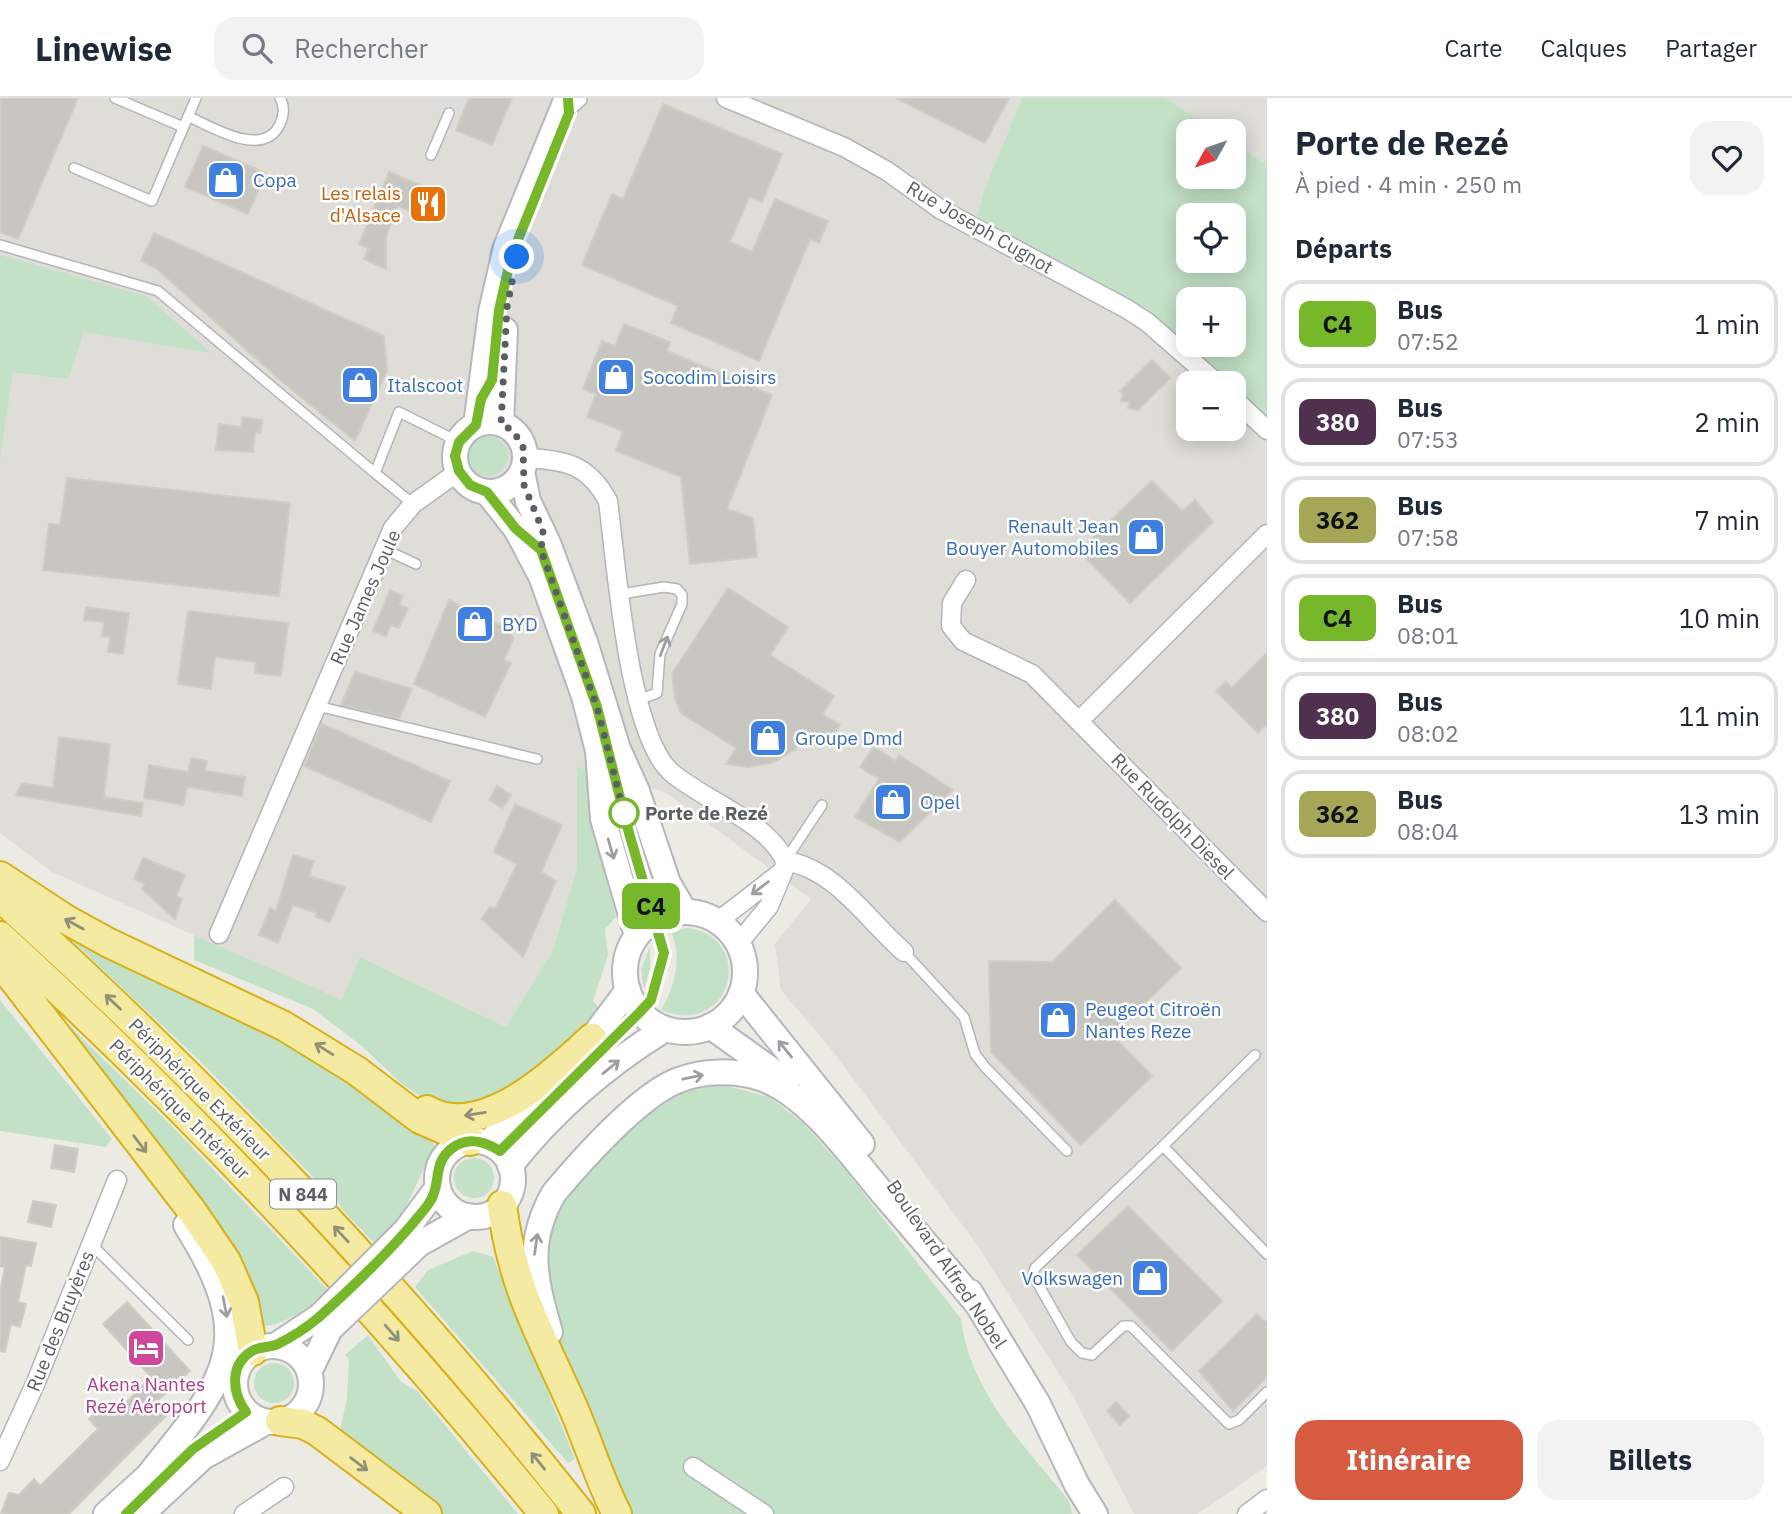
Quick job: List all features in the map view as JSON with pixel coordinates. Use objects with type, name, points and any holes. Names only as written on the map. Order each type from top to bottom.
[{"type":"highway","points":[[0,876],[56,913],[109,943],[284,1026],[380,1088],[420,1119],[492,1150]]},
{"type":"highway","name":"Périphérique Extérieur","points":[[0,897],[155,1042],[293,1183],[426,1329],[581,1514]]},
{"type":"highway","name":"Périphérique Intérieur","points":[[0,936],[124,1052],[281,1211],[416,1362],[544,1514]]},
{"type":"highway","points":[[0,962],[226,1261],[264,1348]]},
{"type":"highway","points":[[380,1088],[399,1094],[433,1114],[471,1116],[492,1111],[518,1099],[592,1038]]},
{"type":"highway","points":[[502,1205],[515,1276],[531,1320],[572,1405],[617,1514]]},
{"type":"highway","points":[[257,1411],[303,1424],[317,1432],[427,1514]]},
{"type":"main road","points":[[574,101],[517,257],[494,401],[468,433],[455,456],[459,471],[470,485],[487,492],[516,529],[541,576],[584,696],[598,751],[603,819],[646,928]]},
{"type":"main road","points":[[494,401],[521,440],[528,501],[586,645],[618,749],[637,791],[668,883],[685,912]]},
{"type":"main road","points":[[487,492],[506,488],[524,464]]},
{"type":"main road","points":[[257,1411],[240,1364],[264,1348],[325,1323],[413,1237],[438,1188],[439,1167],[451,1149],[492,1150],[530,1140],[579,1093],[640,1044],[665,1029],[690,1031],[710,1026],[723,1018],[741,993],[744,964],[738,944],[717,922],[685,912],[646,928],[626,962],[634,1001],[665,1029]]},
{"type":"main road","name":"Boulevard Alfred Nobel","points":[[741,993],[916,1212],[978,1304],[1038,1404],[1077,1485],[1095,1514]]},
{"type":"main road","points":[[492,1150],[516,1119],[592,1038],[634,1001]]},
{"type":"main road","name":"Boulevard Alfred Nobel","points":[[710,1026],[808,1099],[877,1174],[930,1249]]},
{"type":"main road","points":[[572,1405],[536,1283],[536,1238],[543,1212],[572,1172],[635,1110],[659,1090],[679,1080],[716,1073],[740,1074],[763,1079],[784,1090],[831,1133],[978,1304]]},
{"type":"main road","points":[[413,1237],[469,1216],[485,1215],[502,1205],[512,1187],[492,1150]]},
{"type":"main road","points":[[149,1491],[217,1379],[228,1336],[226,1306],[220,1285],[171,1200],[166,1179]]},
{"type":"main road","points":[[438,1188],[450,1208],[469,1216]]},
{"type":"main road","points":[[149,1491],[257,1411],[297,1414],[308,1399],[309,1372],[325,1323]]},
{"type":"main road","points":[[264,1348],[296,1354],[309,1372]]},
{"type":"main road","points":[[106,1514],[203,1457],[257,1411]]},
{"type":"main road","name":"Boulevard Alfred Nobel","points":[[1077,1485],[1086,1514]]},
{"type":"street","name":"Rue Joseph Cugnot","points":[[726,98],[844,147],[887,171],[940,209],[1127,309],[1147,322],[1203,371]]},
{"type":"street","points":[[1246,410],[1267,430]]},
{"type":"street","points":[[524,464],[570,464],[586,471],[599,484],[608,501],[630,668],[638,700],[661,762],[672,774],[772,843],[784,866],[769,906],[738,944]]},
{"type":"street","name":"Rue James Joule","points":[[219,934],[393,528],[413,504],[459,471]]},
{"type":"street","points":[[1080,720],[1267,534]]},
{"type":"street","name":"Rue Rudolph Diesel","points":[[967,580],[952,603],[951,626],[964,641],[1032,674],[1267,912]]},
{"type":"street","points":[[717,922],[784,866],[803,864],[825,878],[904,951]]},
{"type":"street","name":"Rue des Bruyères","points":[[0,1461],[36,1382],[117,1180]]},
{"type":"street","points":[[693,1467],[764,1514]]},
{"type":"street","points":[[244,1514],[285,1487]]},
{"type":"street","points":[[1247,1514],[1267,1499]]},
{"type":"lane","points":[[115,98],[183,127]]},
{"type":"lane","points":[[74,168],[152,201],[196,98]]},
{"type":"lane","points":[[188,116],[244,139],[259,141],[277,131],[284,116],[280,98]]},
{"type":"lane","points":[[431,155],[449,113]]},
{"type":"lane","points":[[0,245],[158,291],[413,504]]},
{"type":"lane","points":[[375,473],[399,412],[468,433]]},
{"type":"lane","points":[[492,1150],[634,1001],[651,1000],[664,953],[646,928],[597,707],[542,540],[516,529]]},
{"type":"lane","points":[[384,550],[416,564]]},
{"type":"lane","points":[[621,594],[664,587],[677,589],[682,595],[682,604],[660,654],[657,693],[638,700]]},
{"type":"lane","points":[[317,706],[537,759]]},
{"type":"lane","points":[[784,866],[822,805]]},
{"type":"lane","points":[[904,951],[964,1017],[975,1054],[985,1067],[1067,1151]]},
{"type":"lane","points":[[1255,1055],[1035,1268],[1035,1282],[1071,1342],[1082,1353],[1092,1355],[1122,1326],[1131,1326],[1224,1421],[1234,1423],[1267,1392]]},
{"type":"lane","points":[[1163,1146],[1267,1254]]},
{"type":"lane","points":[[91,1244],[188,1340]]},
{"type":"lane","points":[[126,1514],[149,1491]]},
{"type":"shaded area","points":[[0,98],[1022,98],[985,188],[977,217],[1158,319],[1176,335],[1176,357],[1200,357],[1215,371],[1176,371],[1176,441],[1246,441],[1246,400],[1267,419],[1267,1466],[1197,1514],[1134,1514],[1073,1396],[978,1246],[831,1049],[781,990],[775,944],[811,899],[665,792],[577,767],[577,868],[553,950],[506,1027],[361,957],[342,1001],[52,872],[0,833]]},
{"type":"shaded area","points":[[1165,98],[1267,98],[1267,165],[1246,151],[1246,119],[1197,119]]},
{"type":"green space","points":[[1022,98],[1165,98],[1197,119],[1176,119],[1176,189],[1246,189],[1246,151],[1267,165],[1267,419],[1246,400],[1246,371],[1215,371],[1199,357],[1246,357],[1246,287],[1176,287],[1176,336],[1157,319],[977,216],[985,188]]},
{"type":"green space","points":[[0,255],[146,296],[211,353],[84,332],[68,379],[13,372],[0,459]]},
{"type":"green space","points":[[488,436],[502,442],[508,456],[502,470],[488,476],[474,470],[468,456],[474,442]]},
{"type":"green space","points":[[577,767],[594,772],[592,827],[616,917],[605,929],[608,955],[593,1001],[600,1009],[583,1034],[491,1107],[431,1103],[402,1084],[363,1047],[313,1009],[194,960],[194,935],[342,1000],[360,957],[506,1027],[553,950],[577,868]]},
{"type":"green space","points":[[688,928],[710,936],[723,949],[728,966],[727,984],[719,999],[705,1011],[685,1015],[661,1010],[676,971],[676,950],[670,930]]},
{"type":"green space","points":[[70,931],[155,970],[367,1088],[435,1145],[402,1215],[375,1244],[341,1208],[329,1182],[317,1181],[199,1060],[67,936]]},
{"type":"green space","points":[[650,946],[650,968],[644,989],[641,970]]},
{"type":"green space","points":[[0,1000],[112,1139],[106,1147],[0,1131]]},
{"type":"green space","points":[[48,1005],[171,1125],[328,1290],[288,1319],[260,1326],[251,1281],[179,1172]]},
{"type":"green space","points":[[724,1085],[769,1097],[803,1123],[847,1172],[961,1319],[966,1346],[988,1395],[1018,1439],[1069,1501],[1072,1514],[630,1514],[559,1341],[540,1274],[543,1234],[577,1178],[641,1119],[686,1090]]},
{"type":"green space","points":[[474,1158],[482,1159],[488,1164],[493,1170],[493,1186],[488,1192],[482,1197],[474,1198],[466,1197],[460,1192],[455,1186],[454,1178],[455,1170],[460,1164],[466,1159]]},
{"type":"green space","points":[[473,1251],[493,1257],[575,1459],[568,1463],[415,1287],[428,1270]]},
{"type":"green space","points":[[368,1335],[401,1382],[417,1391],[518,1514],[439,1514],[338,1440],[347,1398],[349,1359],[345,1355]]},
{"type":"green space","points":[[274,1363],[282,1364],[288,1369],[293,1375],[293,1391],[288,1397],[282,1402],[274,1403],[266,1402],[260,1397],[255,1391],[254,1383],[255,1375],[260,1369],[266,1364]]},
{"type":"building","points":[[0,98],[78,98],[18,239],[0,232]]},
{"type":"building","points":[[469,98],[512,98],[492,145],[456,130]]},
{"type":"building","points":[[896,98],[1009,98],[985,143]]},
{"type":"building","points":[[663,104],[782,154],[762,202],[749,197],[730,242],[752,252],[775,199],[828,221],[819,243],[810,239],[759,361],[671,323],[678,306],[582,265],[612,194],[623,199]]},
{"type":"building","name":"Copa","points":[[203,146],[266,173],[248,214],[185,187]]},
{"type":"building","points":[[389,172],[440,193],[429,219],[398,206],[386,237],[386,269],[364,259],[369,248],[359,244]]},
{"type":"building","points":[[154,233],[384,336],[387,371],[355,441],[280,380],[156,268],[141,261]]},
{"type":"building","points":[[624,324],[670,342],[667,351],[772,395],[727,509],[753,518],[757,557],[690,564],[681,477],[616,451],[623,431],[587,417],[596,394],[583,389],[602,341],[615,346]]},
{"type":"building","points":[[1152,360],[1170,378],[1138,410],[1128,408],[1130,402],[1121,401],[1123,394],[1120,391]]},
{"type":"building","points":[[243,417],[262,420],[261,433],[255,432],[253,452],[216,450],[219,424],[241,427]]},
{"type":"building","points":[[67,478],[290,503],[279,596],[43,570],[49,524],[60,525]]},
{"type":"building","name":"Renault Jean Bouyer Automobiles","points":[[1152,481],[1182,511],[1195,500],[1213,522],[1130,603],[1079,551]]},
{"type":"building","points":[[728,588],[788,627],[770,655],[834,696],[823,714],[840,725],[827,745],[810,734],[794,750],[774,762],[748,767],[726,764],[736,748],[681,713],[675,698],[672,674]]},
{"type":"building","points":[[390,590],[403,596],[399,605],[408,608],[399,628],[391,625],[386,636],[373,631]]},
{"type":"building","points":[[449,600],[509,629],[513,639],[504,660],[511,663],[485,717],[414,684]]},
{"type":"building","points":[[86,607],[129,613],[123,654],[108,652],[110,637],[102,636],[104,622],[84,620]]},
{"type":"building","points":[[188,611],[288,623],[281,676],[255,673],[256,662],[215,657],[211,689],[178,684]]},
{"type":"building","points":[[1267,653],[1267,724],[1258,733],[1216,691],[1226,682],[1232,688]]},
{"type":"building","points":[[355,672],[412,689],[399,719],[341,705]]},
{"type":"building","points":[[322,724],[450,781],[431,822],[304,766]]},
{"type":"building","points":[[59,737],[110,744],[104,797],[143,803],[141,816],[16,795],[22,783],[53,788]]},
{"type":"building","points":[[874,747],[896,761],[899,755],[953,790],[900,842],[855,817],[879,779],[860,767]]},
{"type":"building","points":[[191,758],[207,761],[205,771],[245,777],[242,796],[187,787],[183,805],[144,798],[149,765],[188,772]]},
{"type":"building","points":[[497,786],[511,795],[502,808],[489,800]]},
{"type":"building","points":[[515,804],[562,825],[541,872],[556,881],[523,957],[482,919],[490,907],[495,909],[517,864],[494,852]]},
{"type":"building","points":[[293,855],[314,861],[309,876],[345,887],[330,922],[316,917],[317,913],[293,905],[278,943],[259,935],[270,908],[276,911]]},
{"type":"building","points":[[143,858],[185,875],[176,896],[182,899],[175,919],[142,889],[145,884],[134,879]]},
{"type":"building","name":"Peugeot Citroën Nantes Reze","points":[[1115,900],[1181,968],[1112,1035],[1152,1076],[1081,1145],[991,1052],[989,961],[1052,962]]},
{"type":"building","points":[[55,1145],[78,1149],[74,1172],[51,1168]]},
{"type":"building","points":[[33,1201],[56,1205],[51,1227],[28,1222]]},
{"type":"building","name":"Volkswagen","points":[[1128,1206],[1222,1301],[1172,1351],[1077,1255]]},
{"type":"building","points":[[0,1237],[36,1243],[31,1266],[26,1265],[18,1302],[26,1304],[20,1327],[11,1324],[5,1352],[0,1351],[0,1292],[5,1267],[0,1266]]},
{"type":"building","points":[[127,1302],[190,1371],[155,1403],[166,1416],[69,1514],[1,1514],[9,1493],[19,1495],[34,1479],[40,1486],[98,1429],[89,1419],[105,1404],[114,1415],[151,1377],[103,1324]]},
{"type":"building","points":[[1257,1314],[1267,1323],[1267,1377],[1233,1411],[1199,1371]]},
{"type":"building","points":[[1116,1402],[1129,1416],[1120,1425],[1107,1411]]},
{"type":"bus line","name":"C4","points":[[126,1514],[193,1449],[246,1412],[239,1402],[234,1381],[246,1356],[263,1346],[275,1346],[311,1324],[406,1230],[429,1204],[438,1188],[439,1167],[451,1149],[470,1141],[479,1141],[500,1151],[640,1012],[651,1000],[660,977],[664,953],[629,833],[597,707],[541,550],[516,529],[487,492],[466,482],[456,464],[455,456],[459,442],[469,429],[476,425],[481,399],[492,380],[499,310],[511,257],[569,113],[568,98]]},
{"type":"place","name":"Copa","points":[[226,180]]},
{"type":"place","name":"Les relais d'Alsace","points":[[428,204]]},
{"type":"place","name":"Socodim Loisirs","points":[[616,377]]},
{"type":"place","name":"Italscoot","points":[[360,385]]},
{"type":"place","name":"Renault Jean Bouyer Automobiles","points":[[1146,537]]},
{"type":"place","name":"BYD","points":[[475,624]]},
{"type":"place","name":"Groupe Dmd","points":[[768,738]]},
{"type":"place","name":"Opel","points":[[893,802]]},
{"type":"place","name":"Porte de Rezé","points":[[624,813]]},
{"type":"place","name":"Peugeot Citroën Nantes Reze","points":[[1058,1020]]},
{"type":"place","name":"Volkswagen","points":[[1150,1278]]},
{"type":"place","name":"Akena Nantes Rezé Aéroport","points":[[146,1348]]},
{"type":"route","points":[[517,257],[507,307],[502,358],[501,424],[517,434],[525,452],[522,471],[524,485],[528,501],[543,531],[541,550],[597,707],[624,813]]}]
